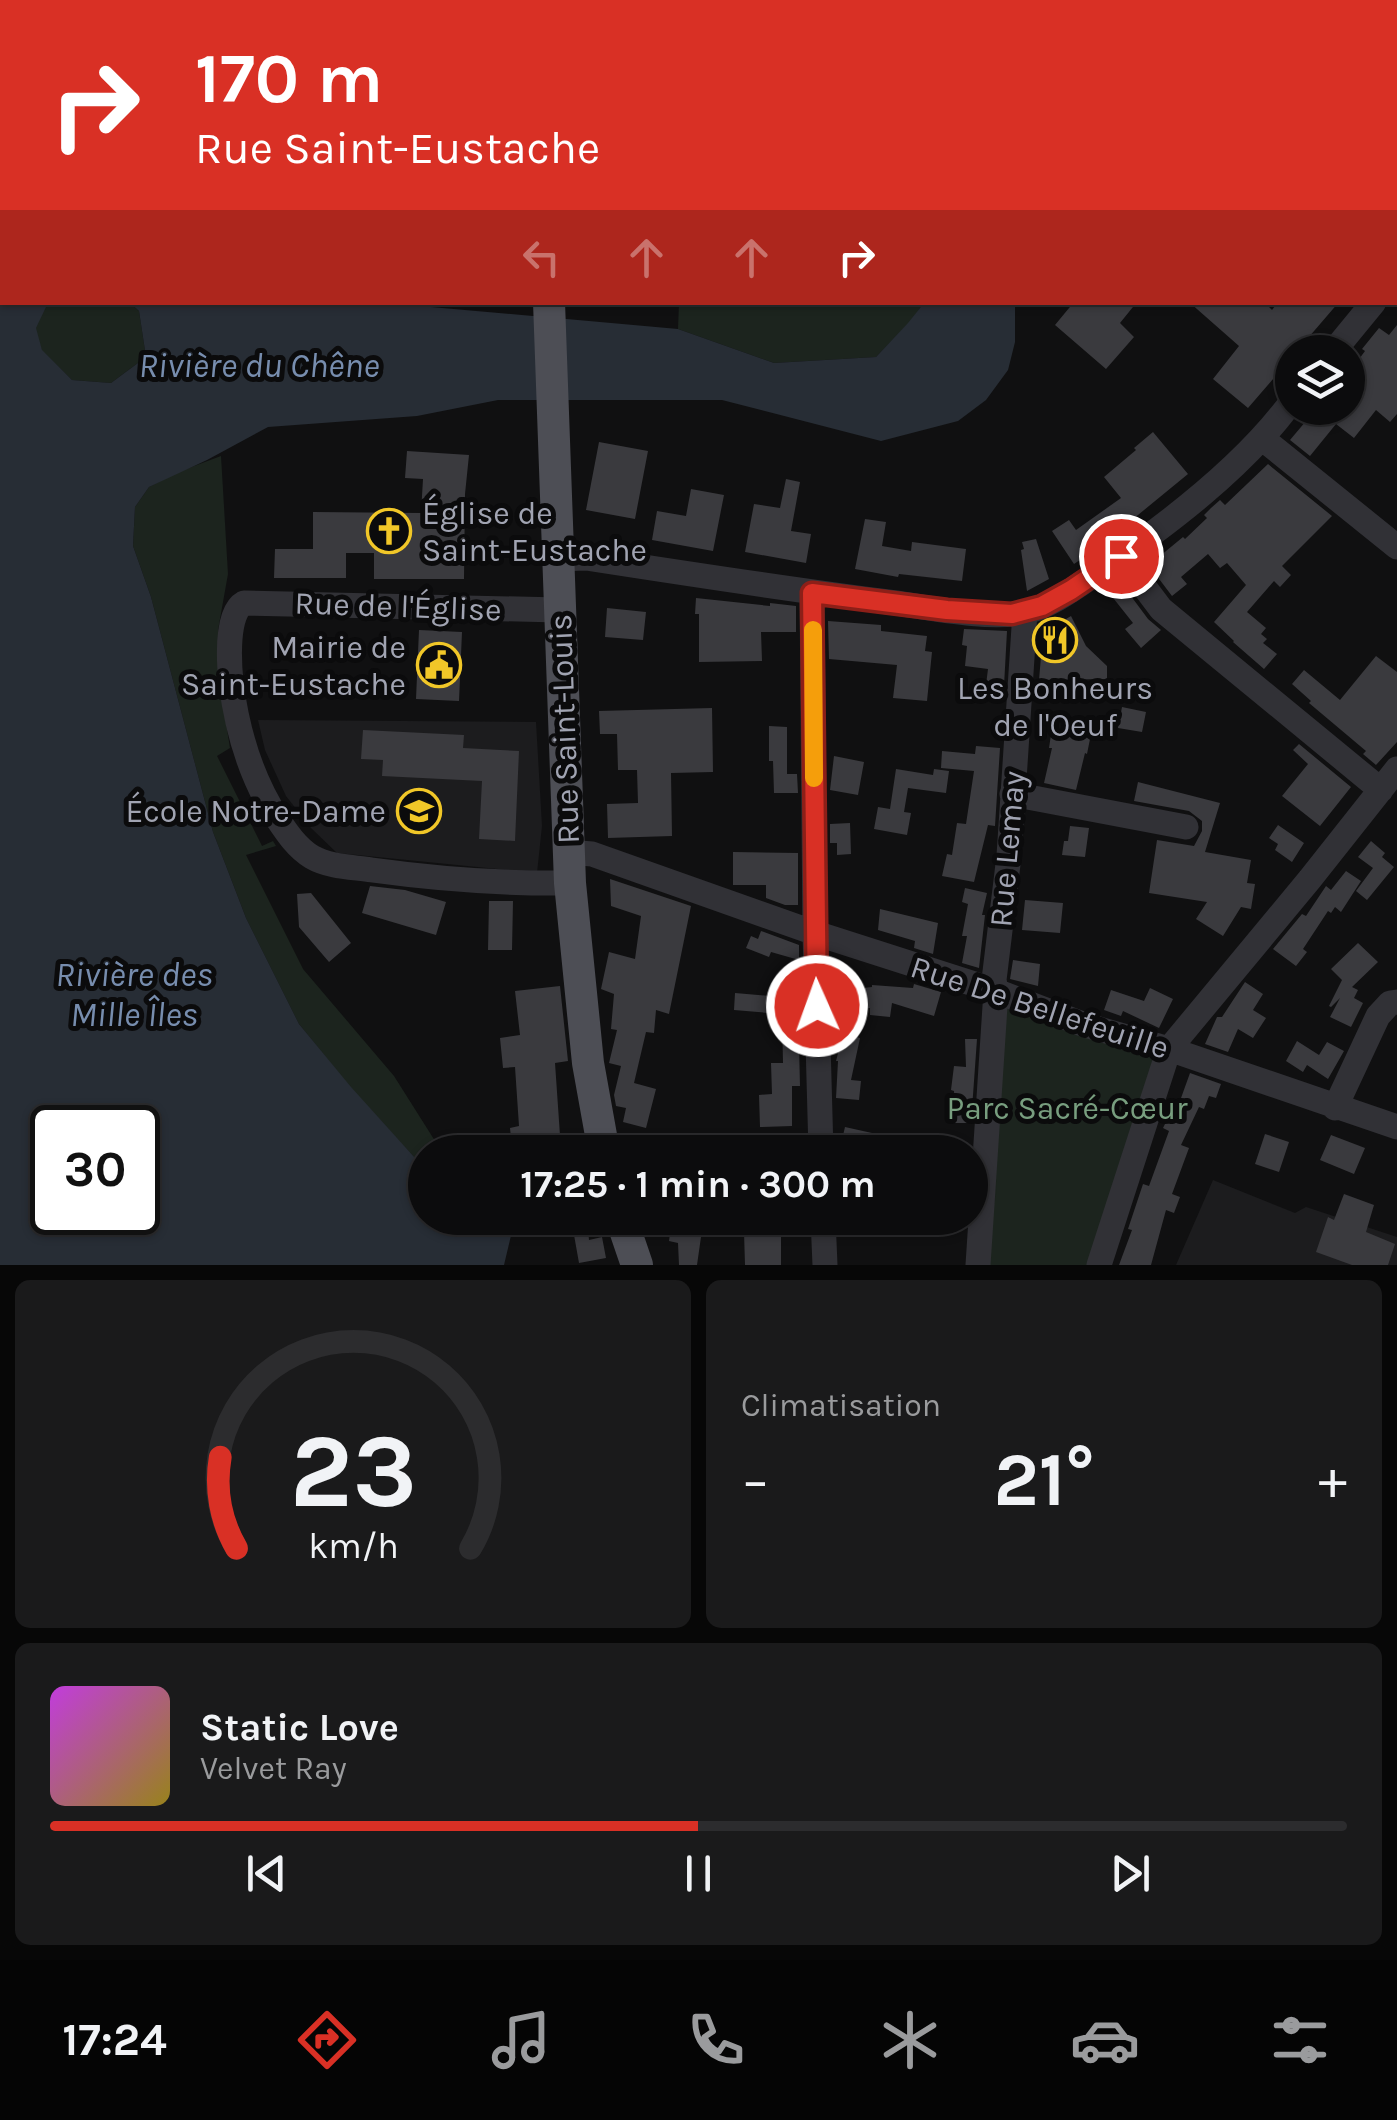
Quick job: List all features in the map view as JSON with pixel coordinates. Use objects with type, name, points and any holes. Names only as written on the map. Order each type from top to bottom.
[{"type":"main road","name":"Rue Saint-Louis","points":[[549,308],[569,867],[591,1087],[601,1135]]},
{"type":"main road","points":[[627,1235],[637,1265]]},
{"type":"street","points":[[1346,335],[1368,305]]},
{"type":"street","points":[[558,559],[586,558],[812,593],[980,613],[1025,612],[1071,590],[1148,538],[1263,439],[1275,423]]},
{"type":"street","points":[[1263,439],[1397,547]]},
{"type":"street","points":[[1121,556],[1161,609],[1380,790]]},
{"type":"street","points":[[812,593],[821,1135]]},
{"type":"street","name":"Rue de l'Église","points":[[237,606],[290,602],[560,610]]},
{"type":"street","name":"Rue De Bellefeuille","points":[[237,606],[232,618],[230,674],[242,745],[285,830],[301,849],[326,863],[487,882],[569,867],[592,854],[815,934],[1397,1127]]},
{"type":"street","name":"Rue Lemay","points":[[978,1265],[994,980],[1009,856],[1025,612]]},
{"type":"street","points":[[1098,1265],[1169,1050],[1397,769]]},
{"type":"street","points":[[1012,794],[1186,827]]},
{"type":"street","points":[[1335,1108],[1378,1016],[1390,1003],[1397,1002]]},
{"type":"street","points":[[824,1235],[825,1265]]},
{"type":"shaded area","name":"École Notre-Dame","points":[[258,720],[536,722],[542,826],[537,873],[337,853],[286,796],[265,750]]},
{"type":"shaded area","points":[[1213,1180],[1295,1213],[1306,1207],[1397,1237],[1397,1265],[1176,1265]]},
{"type":"green space","points":[[47,305],[132,305],[139,311],[146,357],[111,383],[72,380],[42,351],[35,328]]},
{"type":"green space","points":[[679,305],[922,305],[876,357],[774,363],[678,329]]},
{"type":"green space","points":[[221,456],[228,574],[218,630],[219,679],[230,748],[217,756],[262,846],[273,841],[276,846],[246,855],[303,969],[394,1076],[431,1135],[408,1135],[408,1151],[299,1024],[246,918],[213,832],[151,597],[133,546],[135,507],[149,487]]},
{"type":"green space","name":"Parc Sacré-Cœur","points":[[996,991],[1169,1049],[1099,1265],[978,1265],[980,1235],[988,1235],[987,1135]]},
{"type":"water","name":"Rivière des Mille Îles","points":[[0,305],[47,305],[36,328],[42,350],[72,380],[111,383],[146,357],[139,311],[132,305],[408,305],[678,329],[774,363],[876,357],[922,305],[1015,305],[1015,342],[1008,370],[986,400],[958,421],[881,441],[722,400],[498,400],[417,416],[268,427],[149,487],[135,507],[133,546],[151,597],[213,832],[246,918],[299,1024],[408,1150],[408,1235],[511,1235],[504,1265],[0,1265]]},
{"type":"building","points":[[1072,305],[1135,305],[1120,323],[1134,337],[1106,369],[1055,325]]},
{"type":"building","points":[[1192,305],[1267,305],[1272,310],[1276,305],[1336,305],[1311,335],[1275,335],[1275,377],[1248,408],[1213,379],[1239,346]]},
{"type":"building","points":[[1397,325],[1397,414],[1390,422],[1376,410],[1365,424],[1365,345],[1379,328],[1389,335]]},
{"type":"building","points":[[1303,425],[1335,425],[1310,456],[1290,440]]},
{"type":"building","points":[[1337,425],[1364,425],[1354,438]]},
{"type":"building","points":[[1153,432],[1188,474],[1127,524],[1129,527],[1074,564],[1052,531],[1069,520],[1076,530],[1121,498],[1104,477]]},
{"type":"building","points":[[599,442],[648,451],[635,519],[586,510]]},
{"type":"building","name":"Église de Saint-Eustache","points":[[407,451],[469,455],[464,579],[374,579],[374,553],[346,553],[346,578],[274,578],[275,549],[313,549],[313,512],[421,513],[423,479],[405,478]]},
{"type":"building","points":[[1268,464],[1332,516],[1282,566],[1291,575],[1280,587],[1274,581],[1247,612],[1266,628],[1261,634],[1267,639],[1263,643],[1277,654],[1264,669],[1214,622],[1246,585],[1227,563],[1220,568],[1208,554],[1181,577],[1187,584],[1172,596],[1147,563],[1185,539],[1207,518],[1204,515],[1211,508],[1220,500],[1225,505]]},
{"type":"building","points":[[786,479],[800,482],[791,531],[811,534],[806,563],[745,552],[754,504],[780,508]]},
{"type":"building","points":[[691,489],[724,495],[713,551],[652,540],[657,511],[686,516]]},
{"type":"building","points":[[865,519],[886,522],[882,546],[911,551],[912,542],[966,549],[962,581],[899,574],[898,577],[855,569]]},
{"type":"building","points":[[1036,539],[1049,579],[1027,591],[1022,542]]},
{"type":"building","points":[[1122,584],[1161,630],[1141,648],[1125,629],[1133,623],[1110,594]]},
{"type":"building","points":[[696,598],[796,606],[796,632],[761,632],[762,661],[699,662]]},
{"type":"building","points":[[607,608],[646,612],[643,640],[605,637]]},
{"type":"building","points":[[1071,616],[1086,646],[1107,666],[1107,679],[1039,680],[1043,633]]},
{"type":"building","points":[[828,621],[881,625],[881,631],[927,636],[925,651],[932,652],[927,701],[893,698],[897,665],[829,659]]},
{"type":"building","points":[[964,629],[1007,631],[1004,686],[986,685],[988,669],[965,666]]},
{"type":"building","name":"Mairie de Saint-Eustache","points":[[419,630],[462,632],[459,701],[416,699]]},
{"type":"building","points":[[1376,656],[1397,672],[1397,742],[1376,765],[1363,754],[1366,751],[1292,684],[1304,670],[1340,700]]},
{"type":"building","points":[[1122,707],[1146,712],[1142,732],[1118,728]]},
{"type":"building","points":[[712,708],[713,772],[671,773],[672,836],[608,838],[607,804],[638,803],[637,770],[618,770],[617,734],[600,734],[599,711]]},
{"type":"building","points":[[769,726],[787,727],[787,774],[797,774],[798,793],[774,793]]},
{"type":"building","points":[[1052,728],[1091,734],[1076,790],[1044,783]]},
{"type":"building","points":[[363,730],[464,735],[463,748],[519,751],[515,841],[479,839],[482,781],[382,776],[383,760],[361,759]]},
{"type":"building","points":[[1299,744],[1351,787],[1320,826],[1282,796],[1308,764],[1293,750]]},
{"type":"building","points":[[976,746],[1000,748],[995,826],[988,825],[974,882],[942,876],[947,854],[952,855],[957,823],[966,824],[974,771],[941,768],[942,751],[975,754]]},
{"type":"building","points":[[834,756],[864,762],[858,795],[830,790]]},
{"type":"building","points":[[896,769],[933,775],[934,769],[949,771],[946,793],[908,788],[904,812],[911,813],[907,835],[874,829],[878,807],[890,809]]},
{"type":"building","points":[[1138,782],[1220,803],[1205,852],[1251,860],[1247,883],[1255,884],[1251,909],[1241,907],[1223,936],[1196,919],[1207,902],[1149,893],[1157,840],[1194,846],[1202,831],[1202,821],[1189,811],[1134,801]]},
{"type":"building","points":[[850,823],[851,854],[837,855],[837,843],[830,843],[830,824]]},
{"type":"building","points":[[1278,825],[1304,843],[1292,862],[1275,850],[1278,844],[1269,838]]},
{"type":"building","points":[[1070,826],[1089,828],[1085,857],[1062,855]]},
{"type":"building","points":[[1371,841],[1394,867],[1367,900],[1356,891],[1373,868],[1358,857]]},
{"type":"building","points":[[733,852],[798,853],[798,905],[766,898],[766,885],[733,885]]},
{"type":"building","points":[[1346,871],[1361,881],[1341,912],[1335,907],[1331,913],[1328,911],[1296,966],[1273,949],[1302,914],[1306,916],[1326,886],[1331,890]]},
{"type":"building","points":[[610,879],[691,906],[669,1014],[656,1010],[654,1033],[646,1032],[634,1083],[656,1089],[646,1128],[623,1122],[626,1108],[616,1106],[614,1095],[621,1066],[609,1063],[617,1030],[611,1029],[614,994],[601,989],[609,952],[635,959],[641,916],[611,906]]},
{"type":"building","points":[[370,886],[405,890],[446,902],[436,935],[362,913]]},
{"type":"building","points":[[965,888],[987,893],[979,968],[962,963],[967,936],[962,936],[968,904],[962,902]]},
{"type":"building","points":[[311,893],[351,943],[329,962],[299,927],[297,894]]},
{"type":"building","points":[[1025,900],[1063,903],[1060,933],[1022,930]]},
{"type":"building","points":[[489,901],[513,901],[512,950],[488,950]]},
{"type":"building","points":[[880,909],[938,923],[933,954],[914,948],[915,941],[878,930]]},
{"type":"building","points":[[761,931],[799,945],[799,960],[771,952],[769,957],[746,948],[751,936],[758,939]]},
{"type":"building","points":[[1358,943],[1378,962],[1352,987],[1358,990],[1354,998],[1363,1003],[1351,1027],[1330,1017],[1340,998],[1329,1006],[1342,980],[1331,969]]},
{"type":"building","points":[[1013,960],[1040,964],[1038,986],[1010,979]]},
{"type":"building","points":[[1245,982],[1263,994],[1253,1010],[1266,1018],[1253,1038],[1238,1029],[1228,1052],[1205,1044],[1217,1017],[1222,1017]]},
{"type":"building","points":[[914,984],[941,992],[934,1016],[892,1003],[890,1017],[870,1015],[870,1008],[847,1011],[845,990],[872,985],[913,988]]},
{"type":"building","points":[[560,986],[568,1061],[555,1063],[560,1135],[511,1135],[510,1128],[519,1126],[515,1067],[503,1068],[500,1038],[520,1035],[515,991]]},
{"type":"building","points":[[1150,988],[1173,999],[1159,1028],[1123,1011],[1121,1016],[1104,1010],[1111,990],[1144,1001]]},
{"type":"building","points":[[735,993],[783,997],[780,1014],[734,1010]]},
{"type":"building","points":[[782,1018],[801,1026],[800,1086],[792,1086],[792,1126],[760,1127],[759,1095],[772,1094],[771,1063],[783,1063]]},
{"type":"building","points":[[843,1034],[860,1038],[851,1080],[861,1081],[859,1100],[836,1098],[836,1061]]},
{"type":"building","points":[[965,1039],[977,1039],[971,1123],[955,1123],[951,1090],[954,1066],[966,1067]]},
{"type":"building","points":[[1297,1041],[1319,1055],[1327,1042],[1344,1051],[1328,1079],[1307,1065],[1303,1072],[1286,1061]]},
{"type":"building","points":[[1190,1073],[1221,1084],[1216,1098],[1209,1096],[1204,1109],[1199,1107],[1181,1145],[1189,1148],[1172,1194],[1180,1197],[1174,1213],[1166,1210],[1151,1265],[1119,1265],[1143,1184],[1149,1186],[1169,1131],[1163,1128],[1172,1110],[1176,1112]]},
{"type":"building","points":[[845,1127],[872,1133],[872,1135],[843,1135]]},
{"type":"building","points":[[1265,1134],[1289,1142],[1279,1172],[1255,1164]]},
{"type":"building","points":[[1331,1135],[1365,1148],[1354,1174],[1320,1160]]},
{"type":"building","points":[[1344,1194],[1374,1205],[1366,1232],[1395,1244],[1388,1265],[1352,1265],[1316,1252],[1328,1217],[1334,1220]]},
{"type":"building","points":[[574,1235],[589,1235],[589,1240],[602,1237],[606,1258],[579,1263]]},
{"type":"building","points":[[670,1235],[701,1235],[697,1265],[679,1265],[678,1243],[669,1241]]},
{"type":"building","points":[[744,1235],[781,1235],[781,1265],[745,1265]]},
{"type":"slow traffic","points":[[813,630],[814,778]]},
{"type":"place","name":"Église de Saint-Eustache","points":[[389,531]]},
{"type":"place","name":"Les Bonheurs de l'Oeuf","points":[[1055,640]]},
{"type":"place","name":"Mairie de Saint-Eustache","points":[[439,665]]},
{"type":"place","name":"École Notre-Dame","points":[[419,811]]},
{"type":"route","points":[[817,1006],[812,593],[1012,614],[1042,606],[1121,556]]},
{"type":"water label","name":"Rivière du Chêne","points":[[259,365]]}]
